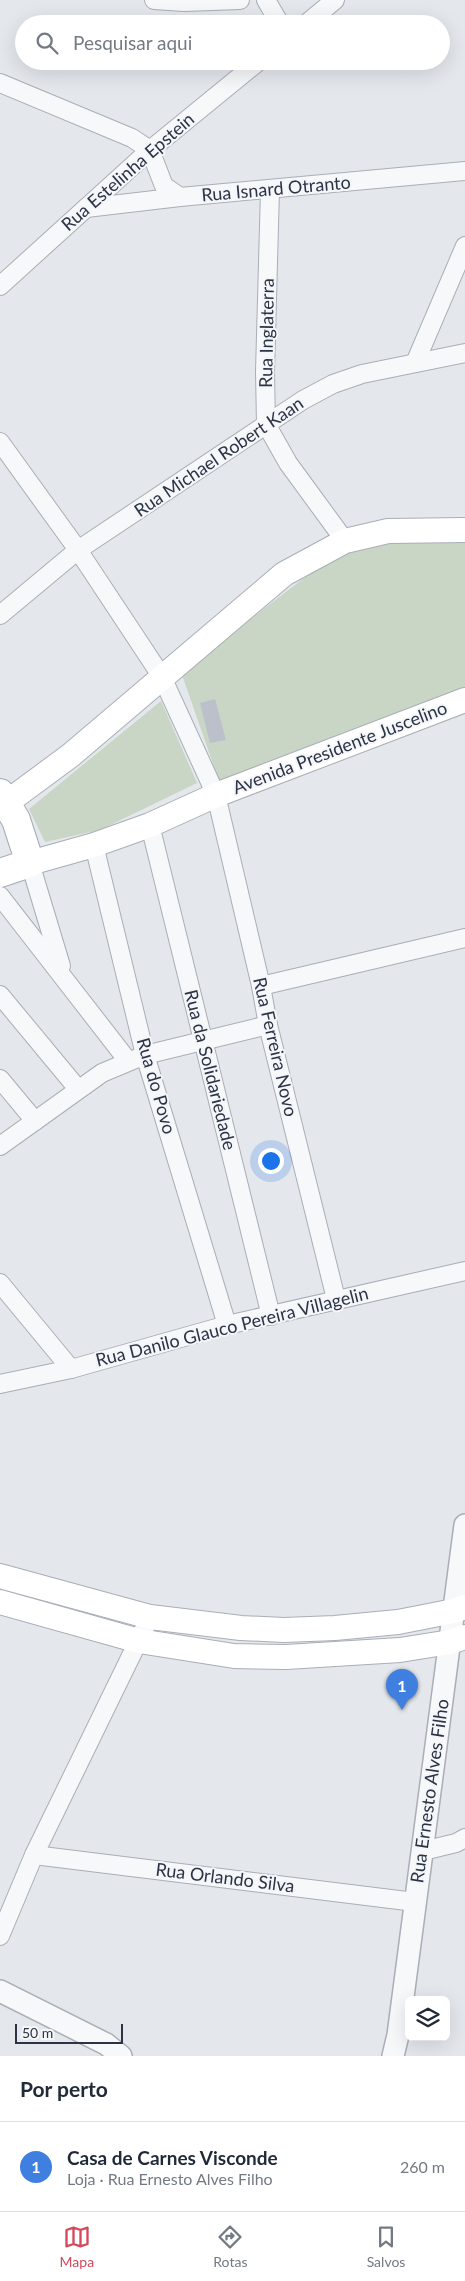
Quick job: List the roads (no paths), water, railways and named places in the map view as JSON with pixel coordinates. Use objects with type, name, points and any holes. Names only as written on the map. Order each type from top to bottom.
[{"type":"main road","points":[[30,863],[16,820],[2,801],[71,755],[284,574],[345,541],[388,531],[465,530]]},
{"type":"main road","name":"Avenida Presidente Juscelino","points":[[0,873],[150,825],[216,795],[465,700]]},
{"type":"main road","points":[[0,1576],[150,1617],[241,1628],[284,1630],[398,1622],[460,1609]]},
{"type":"main road","points":[[0,1602],[139,1641],[234,1656],[286,1657],[400,1650],[458,1640]]},
{"type":"street","points":[[154,0],[174,2],[240,0]]},
{"type":"street","points":[[266,0],[275,15]]},
{"type":"street","points":[[317,15],[335,0]]},
{"type":"street","name":"Rua Estelinha Epstein","points":[[0,286],[150,150],[248,70]]},
{"type":"street","points":[[0,83],[132,138],[150,150],[164,186],[180,197]]},
{"type":"street","name":"Rua Isnard Otranto","points":[[86,208],[180,197],[465,171]]},
{"type":"street","name":"Rua Inglaterra","points":[[270,190],[265,372],[266,424],[288,463],[345,541]]},
{"type":"street","points":[[416,363],[465,246]]},
{"type":"street","name":"Rua Michael Robert Kaan","points":[[0,615],[78,550],[266,424],[333,384],[362,374],[465,353]]},
{"type":"street","name":"Avenida Presidente Juscelino","points":[[0,442],[78,550],[162,677],[216,795]]},
{"type":"street","name":"Rua Ferreira Novo","points":[[216,795],[261,986],[268,1024],[336,1299]]},
{"type":"street","name":"Rua da Solidariedade","points":[[150,825],[271,1316]]},
{"type":"street","name":"Rua do Povo","points":[[94,844],[145,1055],[227,1325]]},
{"type":"street","points":[[30,863],[64,976]]},
{"type":"street","name":"Rua do Povo","points":[[0,896],[64,976],[128,1061]]},
{"type":"street","points":[[261,986],[465,938]]},
{"type":"street","points":[[0,994],[78,1089]]},
{"type":"street","points":[[0,1146],[102,1073],[128,1061],[268,1024]]},
{"type":"street","points":[[0,1079],[35,1121]]},
{"type":"street","name":"Rua Danilo Glauco Pereira Villagelin","points":[[0,1384],[71,1369],[227,1325],[465,1271]]},
{"type":"street","points":[[0,1283],[71,1369]]},
{"type":"street","name":"Rua Ernesto Alves Filho","points":[[393,2056],[398,2035],[423,1851],[458,1640],[465,1525]]},
{"type":"street","points":[[0,1936],[34,1855],[150,1617]]},
{"type":"street","points":[[423,1851],[456,1843],[465,1838]]},
{"type":"street","name":"Rua Orlando Silva","points":[[34,1855],[416,1902]]},
{"type":"street","points":[[0,1991],[106,2044],[121,2056]]},
{"type":"place","name":"Casa de Carnes Visconde","points":[[402,1710]]}]
